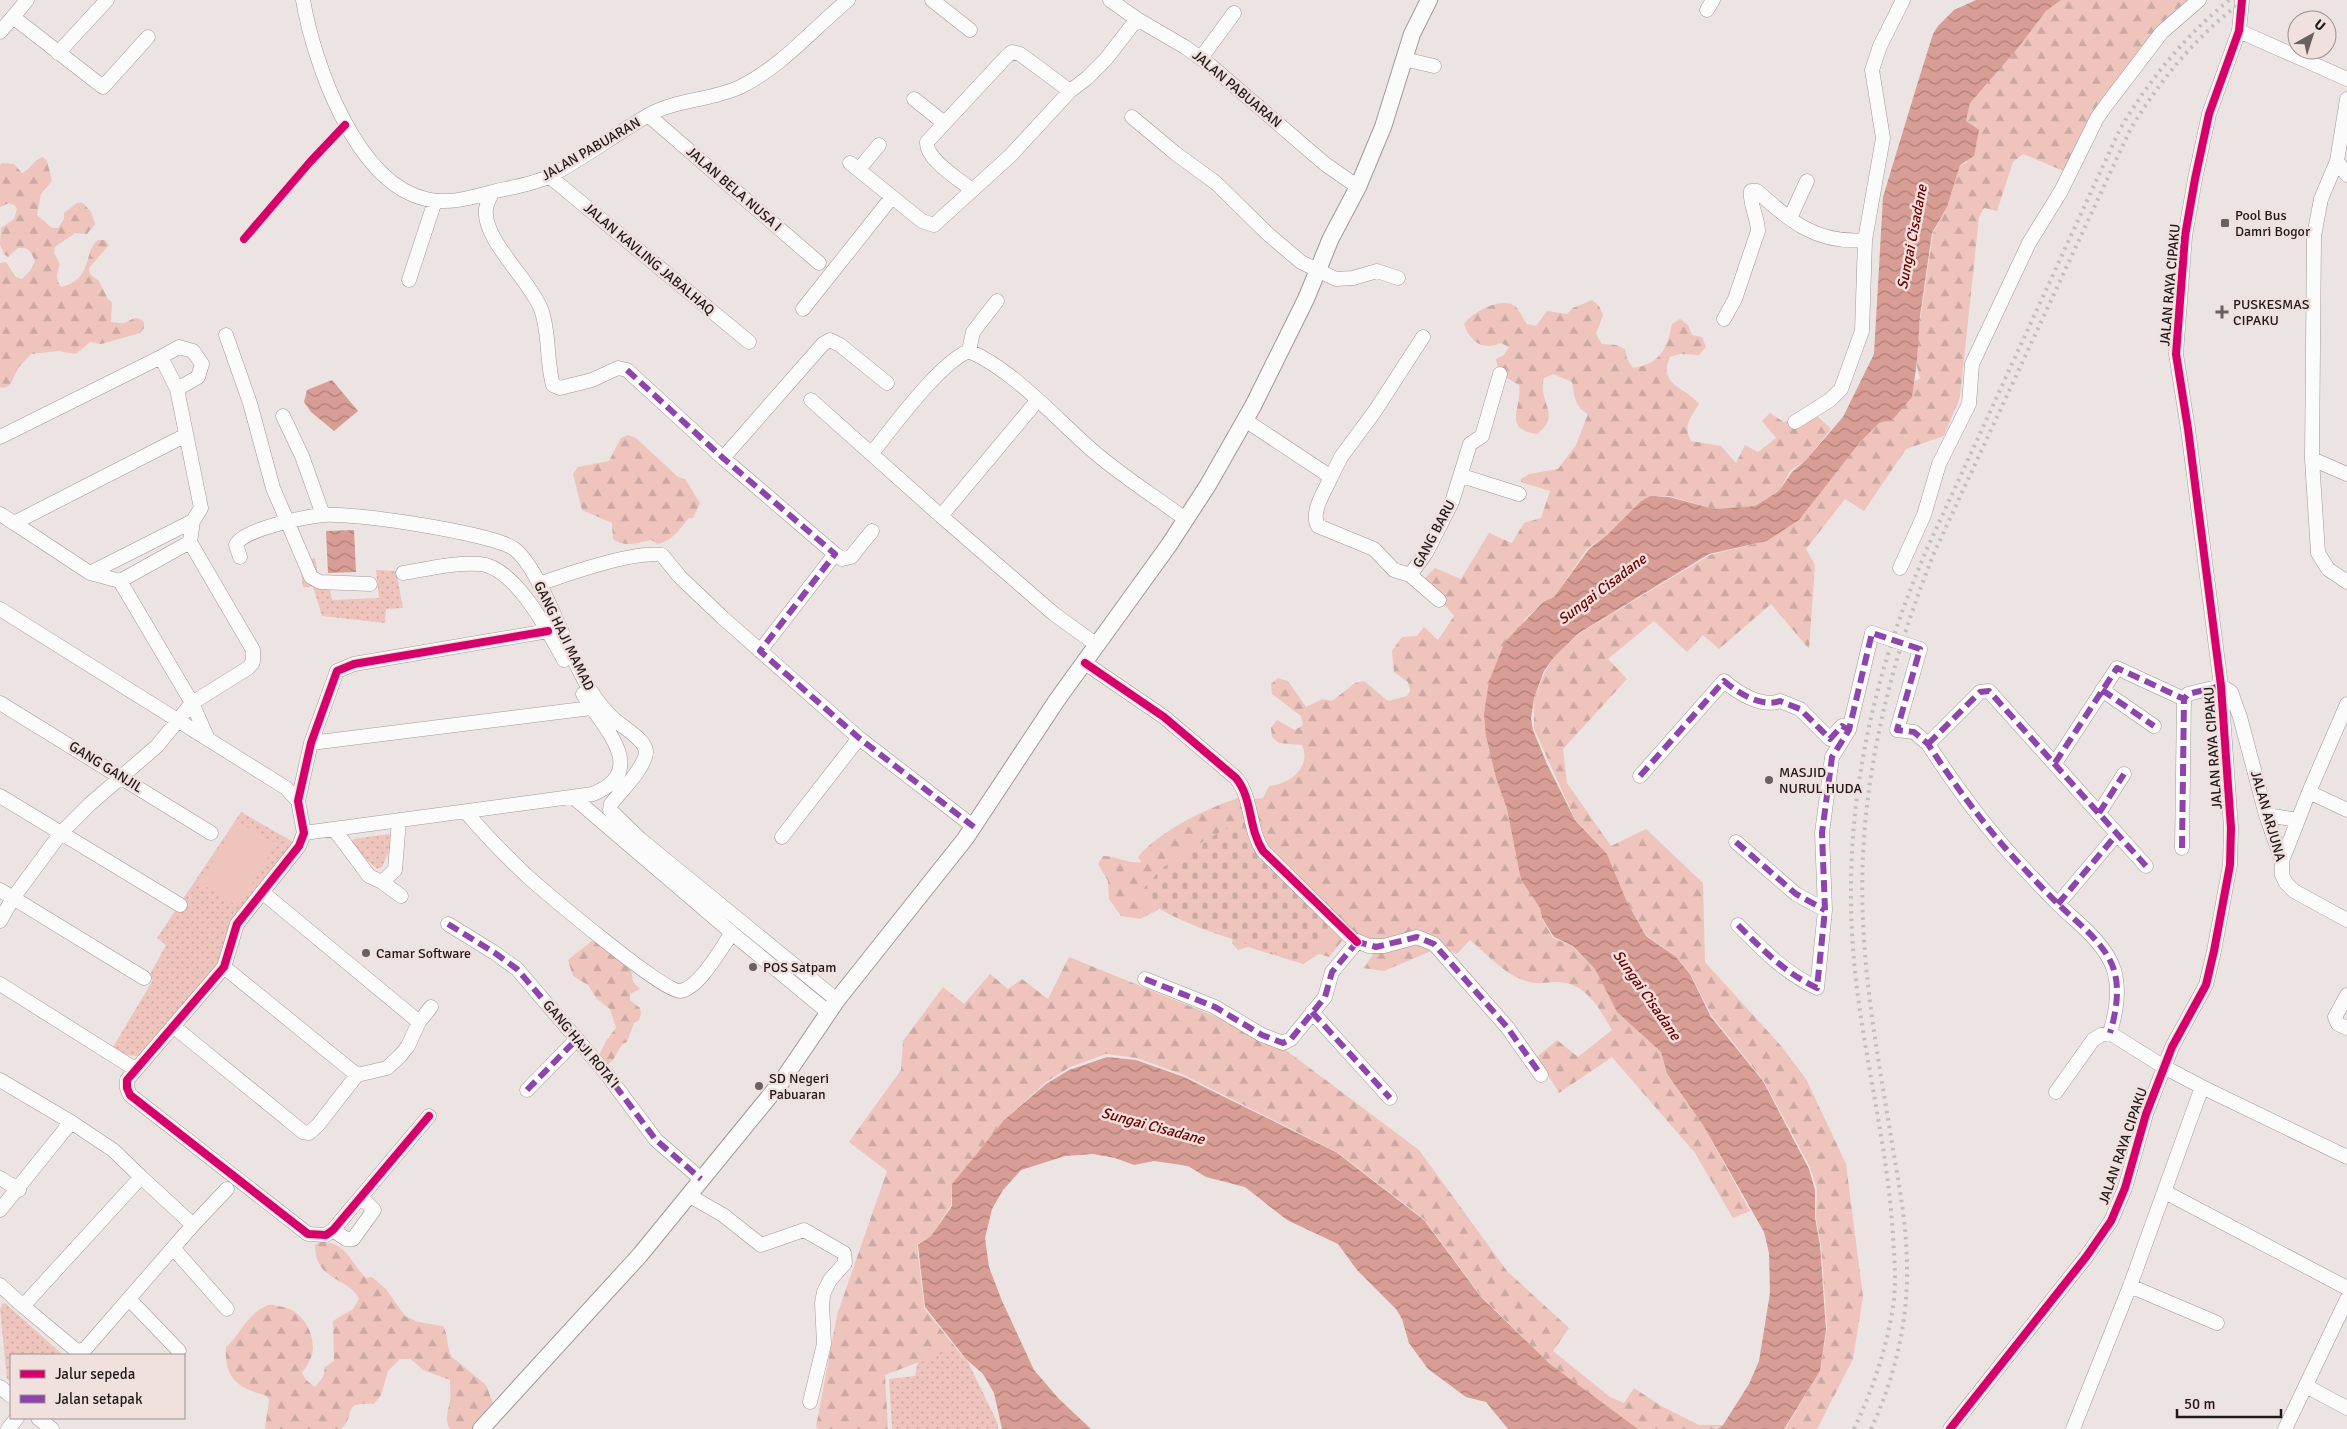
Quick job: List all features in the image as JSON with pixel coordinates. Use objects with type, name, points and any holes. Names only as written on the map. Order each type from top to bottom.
[{"type":"main road","points":[[481,1429],[581,1322],[690,1196],[782,1081],[833,1006],[974,827],[1057,700],[1098,645],[1208,485],[1245,420],[1306,299],[1316,272],[1358,187],[1383,128],[1412,34],[1429,0]]},
{"type":"street","points":[[0,32],[28,0]]},
{"type":"street","points":[[58,53],[107,0]]},
{"type":"street","name":"JALAN PABUARAN","points":[[303,0],[326,76],[345,125],[356,144],[393,184],[414,196],[435,201],[466,199],[549,176],[648,115],[670,106],[738,88],[756,79],[848,0]]},
{"type":"street","points":[[932,0],[970,30]]},
{"type":"street","name":"JALAN PABUARAN","points":[[1110,0],[1201,58],[1243,92],[1324,164],[1358,187]]},
{"type":"street","points":[[1795,422],[1830,400],[1841,389],[1862,331],[1865,240],[1883,138],[1872,70],[1880,46],[1903,0]]},
{"type":"street","points":[[1900,568],[1924,515],[1939,464],[1969,404],[1972,364],[2029,244],[2061,192],[2087,138],[2107,104],[2162,32],[2199,0]]},
{"type":"street","name":"JALAN RAYA CIPAKU","points":[[1950,1429],[2086,1257],[2111,1221],[2126,1188],[2146,1114],[2164,1067],[2206,985],[2230,865],[2231,828],[2222,686],[2188,429],[2176,354],[2185,236],[2195,179],[2209,114],[2240,31],[2242,0]]},
{"type":"street","points":[[1201,58],[1234,13]]},
{"type":"street","points":[[13,18],[103,87],[148,37]]},
{"type":"street","points":[[879,145],[855,166],[922,220],[934,225],[1011,155],[1070,91],[1106,59],[1138,19]]},
{"type":"street","points":[[2240,31],[2347,79]]},
{"type":"street","points":[[972,190],[932,158],[926,147],[926,142],[1012,52],[1020,54],[1070,91]]},
{"type":"street","points":[[1404,58],[1434,66]]},
{"type":"street","points":[[914,99],[944,122]]},
{"type":"street","points":[[2347,99],[2337,161],[2321,199],[2314,236],[2312,458],[2318,553],[2328,569],[2347,582]]},
{"type":"street","name":"JALAN BELA NUSA I","points":[[648,115],[819,263]]},
{"type":"street","points":[[1132,117],[1175,153],[1216,183],[1269,235],[1316,272],[1336,279],[1353,278],[1372,271],[1381,271],[1398,278]]},
{"type":"street","points":[[2337,161],[2347,175]]},
{"type":"street","name":"JALAN KAVLING JABALHAQ","points":[[549,176],[749,342]]},
{"type":"street","points":[[1790,218],[1807,181]]},
{"type":"street","points":[[1724,319],[1735,299],[1758,231],[1758,220],[1751,193],[1757,191],[1790,218],[1819,236],[1847,241],[1865,240]]},
{"type":"street","points":[[494,192],[485,211],[488,222],[505,257],[530,288],[541,309],[552,385],[560,388],[592,380],[618,368],[627,370],[723,458],[842,559],[851,558],[872,530]]},
{"type":"street","points":[[803,309],[892,197]]},
{"type":"street","points":[[409,280],[435,201]]},
{"type":"street","points":[[969,351],[973,332],[997,301]]},
{"type":"street","points":[[226,335],[250,403],[273,488],[311,577],[320,582],[370,584]]},
{"type":"street","name":"GANG BARU","points":[[1423,337],[1375,411],[1342,457],[1331,477],[1316,513],[1315,520],[1318,526],[1374,549],[1394,570],[1410,575],[1416,571],[1426,554],[1452,502],[1462,476],[1470,444],[1482,436],[1500,374]]},
{"type":"street","points":[[723,458],[823,344],[830,340],[840,345],[887,383]]},
{"type":"street","points":[[0,438],[179,347],[193,351],[202,364],[198,377],[177,389]]},
{"type":"street","points":[[872,453],[944,368],[958,355],[969,351],[982,356],[1105,461],[1185,519]]},
{"type":"street","points":[[0,921],[13,898],[61,833],[102,792],[157,746],[192,703],[248,668],[253,662],[254,655],[190,542],[193,521],[201,508],[177,389],[161,356]]},
{"type":"street","points":[[811,400],[1054,614],[1098,645]]},
{"type":"street","points":[[941,516],[1037,401]]},
{"type":"street","points":[[282,416],[302,456],[323,515]]},
{"type":"street","points":[[1245,420],[1331,477]]},
{"type":"street","points":[[14,524],[186,435]]},
{"type":"street","points":[[2312,458],[2347,474]]},
{"type":"street","points":[[1462,476],[1519,494]]},
{"type":"street","points":[[0,514],[90,573],[120,581],[190,542]]},
{"type":"street","name":"GANG HAJI MAMAD","points":[[240,556],[236,545],[241,538],[262,528],[323,515],[365,517],[488,539],[511,547],[522,556],[539,584],[570,654],[588,688],[615,720],[644,744],[646,752],[640,769],[611,804],[610,810],[640,839],[833,1006]]},
{"type":"street","points":[[90,573],[193,521]]},
{"type":"street","points":[[539,584],[587,568],[639,556],[660,554],[680,577],[760,651],[860,738],[974,827]]},
{"type":"street","points":[[760,651],[835,554]]},
{"type":"street","points":[[304,833],[593,794],[609,787],[620,774],[621,764],[617,746],[591,708],[548,631],[514,584],[494,567],[481,564],[462,564],[403,572]]},
{"type":"street","points":[[1410,575],[1439,600]]},
{"type":"street","points":[[120,581],[192,703],[208,739]]},
{"type":"street","points":[[0,610],[286,788],[298,801]]},
{"type":"street","points":[[429,1116],[333,1230],[326,1236],[308,1234],[130,1095],[127,1088],[127,1080],[224,967],[237,924],[299,846],[304,833],[298,801],[312,743],[333,679],[341,669],[354,664],[548,631]]},
{"type":"street","points":[[1738,925],[1777,964],[1799,980],[1817,988],[1825,910],[1822,833],[1832,757],[1849,730],[1872,633],[1920,649],[1897,730],[1914,732],[1928,744],[1992,832],[2058,904],[2084,928],[2114,968],[2117,991],[2116,1008],[2110,1033]]},
{"type":"street","points":[[1085,663],[1164,717],[1236,778],[1243,787],[1256,837],[1263,851],[1357,942],[1376,947],[1417,937],[1434,944],[1507,1027],[1541,1075]]},
{"type":"street","points":[[2055,764],[2114,671],[2119,668],[2143,682],[2184,699]]},
{"type":"street","points":[[1640,776],[1724,681],[1740,694],[1772,704],[1780,701],[1800,709],[1830,739],[1842,726],[1849,730]]},
{"type":"street","points":[[2182,848],[2184,699],[2188,694],[2222,686]]},
{"type":"street","name":"JALAN ARJUNA","points":[[2222,686],[2231,692],[2240,717],[2266,815],[2282,861],[2282,875],[2294,891],[2347,920]]},
{"type":"street","points":[[2102,690],[2154,726]]},
{"type":"street","points":[[1928,744],[1980,692],[1989,691],[2146,866]]},
{"type":"street","name":"GANG GANJIL","points":[[0,703],[211,833]]},
{"type":"street","points":[[2282,861],[2308,792],[2347,704]]},
{"type":"street","points":[[312,743],[591,708]]},
{"type":"street","points":[[782,837],[860,738]]},
{"type":"street","points":[[2099,812],[2124,774]]},
{"type":"street","points":[[2308,792],[2347,810]]},
{"type":"street","points":[[0,796],[180,905]]},
{"type":"street","points":[[573,797],[732,933],[833,1006]]},
{"type":"street","points":[[466,812],[485,835],[528,876],[642,970],[675,991],[694,986],[732,933]]},
{"type":"street","points":[[2266,815],[2298,820]]},
{"type":"street","points":[[382,882],[394,870],[399,820]]},
{"type":"street","points":[[334,829],[369,876],[382,882],[401,896]]},
{"type":"street","points":[[2058,904],[2117,834]]},
{"type":"street","points":[[1736,842],[1782,879],[1796,894],[1825,910]]},
{"type":"street","points":[[0,890],[144,978]]},
{"type":"street","points":[[262,892],[419,1022]]},
{"type":"street","name":"GANG HAJI ROTA'I","points":[[448,924],[517,969],[605,1072],[656,1140],[701,1180]]},
{"type":"street","points":[[1146,979],[1215,1007],[1274,1042],[1282,1043],[1291,1039],[1324,997],[1332,972],[1357,942]]},
{"type":"street","points":[[224,967],[357,1075]]},
{"type":"street","points":[[0,984],[136,1069]]},
{"type":"street","points":[[2347,995],[2335,1017],[2338,1024],[2347,1028]]},
{"type":"street","points":[[173,1026],[303,1132],[308,1133],[313,1131],[357,1075],[387,1068],[408,1046],[419,1022],[431,1007]]},
{"type":"street","points":[[1312,1012],[1390,1098]]},
{"type":"street","points":[[2056,1092],[2092,1040],[2110,1033],[2164,1067],[2202,1087],[2347,1157]]},
{"type":"street","points":[[527,1090],[577,1039]]},
{"type":"street","points":[[0,1080],[114,1150],[193,1225]]},
{"type":"street","points":[[2073,1429],[2130,1286],[2202,1087]]},
{"type":"street","points":[[0,1210],[19,1190],[71,1122]]},
{"type":"street","points":[[23,1306],[141,1177]]},
{"type":"street","points":[[0,1178],[19,1190]]},
{"type":"street","points":[[0,1285],[74,1350],[82,1352],[227,1188]]},
{"type":"street","points":[[2165,1192],[2347,1288]]},
{"type":"street","points":[[690,1196],[723,1215],[761,1245],[804,1230],[844,1253],[846,1258],[844,1263],[830,1280],[824,1292],[824,1344],[810,1402]]},
{"type":"street","points":[[333,1230],[346,1239],[353,1239],[374,1210],[361,1197]]},
{"type":"street","points":[[174,1249],[227,1309]]},
{"type":"street","points":[[2130,1286],[2217,1323]]},
{"type":"street","points":[[129,1299],[179,1351]]},
{"type":"street","points":[[2285,1429],[2347,1299]]},
{"type":"street","points":[[2306,1386],[2347,1408]]},
{"type":"street","points":[[0,1387],[10,1395]]},
{"type":"street","points":[[8,1429],[16,1419]]},
{"type":"green space","points":[[2061,0],[2196,0],[2168,21],[2066,172],[2023,154],[2013,162],[1997,211],[1984,208],[1979,217],[1960,397],[1944,436],[1906,449],[1864,511],[1845,499],[1806,549],[1815,565],[1809,649],[1771,604],[1719,649],[1703,635],[1687,652],[1654,621],[1608,659],[1627,679],[1563,749],[1567,783],[1611,846],[1646,829],[1703,883],[1705,962],[1782,1047],[1806,1079],[1846,1164],[1863,1297],[1853,1359],[1817,1429],[1785,1429],[1820,1371],[1827,1329],[1821,1245],[1816,1218],[1817,1189],[1810,1167],[1764,1081],[1712,1016],[1690,973],[1676,957],[1646,935],[1627,902],[1607,854],[1575,819],[1534,729],[1534,698],[1545,672],[1554,657],[1580,633],[1710,555],[1767,541],[1799,520],[1861,441],[1914,381],[1920,379],[1917,366],[1918,334],[1933,233],[1947,207],[1960,165],[1967,163],[1966,121],[1970,103],[2018,48],[2046,11]]},
{"type":"green space","points":[[43,157],[47,161],[52,181],[41,194],[37,215],[52,228],[58,228],[64,219],[64,213],[77,203],[83,203],[91,212],[95,224],[87,234],[75,233],[55,247],[54,253],[60,264],[57,276],[59,284],[61,287],[79,278],[93,245],[98,240],[105,240],[109,245],[89,268],[90,274],[99,281],[108,299],[112,302],[111,322],[123,323],[138,318],[144,322],[144,328],[140,333],[101,344],[90,342],[76,354],[59,351],[31,354],[18,368],[10,385],[4,388],[0,387],[0,263],[6,262],[16,277],[22,279],[30,271],[35,261],[31,253],[25,248],[18,248],[8,257],[4,254],[0,244],[1,228],[14,219],[17,209],[9,203],[0,207],[0,165],[2,163],[14,164],[22,173]]},
{"type":"green space","points":[[1592,300],[1599,306],[1603,315],[1596,334],[1602,344],[1616,345],[1625,349],[1627,359],[1633,368],[1650,363],[1661,354],[1668,341],[1672,324],[1680,319],[1688,325],[1692,335],[1702,337],[1706,347],[1699,355],[1680,354],[1670,357],[1667,366],[1667,374],[1674,385],[1699,404],[1690,418],[1688,426],[1691,441],[1721,446],[1736,463],[1745,445],[1758,452],[1776,438],[1762,421],[1770,413],[1784,422],[1815,414],[1831,429],[1806,460],[1790,471],[1779,491],[1755,506],[1714,509],[1669,496],[1650,496],[1641,501],[1608,534],[1587,549],[1554,597],[1543,602],[1524,620],[1486,735],[1496,778],[1507,809],[1521,880],[1540,908],[1542,919],[1553,938],[1572,946],[1595,969],[1617,1012],[1661,1052],[1667,1075],[1703,1125],[1750,1211],[1733,1218],[1695,1153],[1612,1057],[1559,1093],[1537,1057],[1557,1040],[1578,1057],[1612,1030],[1596,1005],[1576,986],[1556,982],[1534,983],[1518,978],[1496,964],[1470,940],[1457,954],[1441,947],[1384,971],[1363,968],[1373,955],[1346,936],[1329,957],[1319,954],[1303,964],[1248,947],[1238,950],[1232,943],[1234,934],[1157,898],[1158,910],[1140,919],[1121,916],[1109,899],[1108,881],[1098,864],[1103,856],[1131,862],[1141,862],[1138,857],[1148,847],[1188,819],[1248,795],[1252,799],[1263,798],[1269,786],[1284,782],[1297,773],[1304,760],[1302,745],[1279,743],[1272,737],[1271,728],[1277,720],[1295,730],[1303,725],[1301,716],[1272,694],[1271,684],[1278,678],[1288,681],[1306,707],[1322,699],[1332,701],[1355,683],[1364,681],[1388,701],[1407,696],[1410,691],[1408,682],[1394,672],[1392,651],[1402,637],[1417,636],[1424,627],[1438,640],[1454,616],[1424,579],[1435,568],[1461,579],[1489,533],[1512,543],[1524,523],[1541,518],[1550,491],[1521,482],[1521,479],[1529,474],[1558,469],[1576,445],[1588,414],[1578,404],[1572,382],[1553,374],[1544,378],[1543,387],[1549,414],[1544,427],[1537,434],[1520,427],[1516,416],[1519,385],[1501,372],[1496,359],[1504,355],[1509,347],[1501,343],[1488,346],[1478,343],[1470,336],[1464,324],[1468,319],[1488,306],[1504,303],[1516,307],[1527,324],[1536,326],[1547,311],[1567,314],[1573,308]]},
{"type":"green space","points":[[628,435],[636,438],[678,477],[685,479],[700,503],[693,518],[689,518],[672,537],[658,544],[651,540],[631,544],[618,542],[613,539],[612,523],[582,510],[573,474],[578,467],[609,461],[621,438]]},
{"type":"green space","points":[[315,558],[321,590],[330,589],[332,600],[379,598],[376,570],[396,571],[403,608],[386,609],[385,623],[322,616],[313,587],[303,587],[300,562]]},
{"type":"green space","points":[[241,812],[295,843],[232,930],[214,972],[138,1056],[125,1055],[113,1047],[153,980],[149,976],[166,945],[157,938]]},
{"type":"green space","points":[[1252,814],[1256,841],[1345,921],[1303,964],[1197,927],[1176,918],[1138,895],[1161,869],[1197,845]]},
{"type":"green space","points":[[237,821],[276,844],[239,906],[200,883]]},
{"type":"green space","points":[[388,834],[395,838],[382,867],[377,869],[349,844],[354,839]]},
{"type":"green space","points":[[593,940],[630,963],[633,982],[640,989],[630,994],[630,1000],[640,1008],[639,1020],[634,1023],[627,1042],[622,1044],[613,1060],[604,1068],[595,1064],[606,1041],[616,1028],[610,1009],[597,999],[588,985],[573,976],[568,960]]},
{"type":"green space","points":[[1069,957],[1271,1039],[1419,1150],[1507,1271],[1569,1328],[1553,1351],[1610,1397],[1624,1403],[1634,1388],[1661,1406],[1699,1425],[1723,1425],[1714,1429],[1638,1429],[1550,1364],[1481,1296],[1424,1219],[1337,1152],[1184,1075],[1137,1058],[1106,1054],[1070,1067],[1046,1082],[1004,1120],[952,1184],[951,1205],[931,1236],[917,1245],[924,1308],[956,1348],[885,1375],[888,1429],[819,1429],[816,1427],[837,1315],[887,1171],[849,1142],[901,1070],[903,1041],[943,987],[964,1004],[990,974],[1008,989],[1022,979],[1048,999]]},
{"type":"green space","points":[[320,1242],[336,1245],[342,1249],[366,1278],[372,1277],[386,1289],[405,1316],[418,1322],[443,1326],[452,1357],[486,1385],[494,1406],[486,1429],[450,1429],[447,1419],[450,1380],[423,1370],[411,1359],[400,1359],[388,1371],[381,1395],[374,1404],[356,1405],[353,1407],[346,1423],[341,1429],[265,1429],[269,1400],[267,1396],[241,1385],[230,1374],[227,1367],[226,1347],[253,1314],[267,1305],[285,1307],[298,1314],[310,1333],[313,1352],[302,1373],[306,1380],[315,1387],[323,1377],[325,1367],[334,1361],[333,1321],[353,1309],[359,1299],[347,1286],[320,1266],[316,1257],[315,1245]]},
{"type":"green space","points":[[5,1303],[62,1354],[10,1354],[10,1382],[7,1378],[0,1309],[2,1304]]},
{"type":"green space","points":[[927,1317],[968,1362],[998,1424],[998,1429],[892,1429],[889,1379],[915,1376]]},
{"type":"water","name":"Sungai Cisadane","points":[[1976,0],[2061,0],[2046,11],[2018,48],[1970,103],[1966,121],[1979,130],[1974,156],[1960,165],[1947,207],[1932,233],[1920,316],[1912,397],[1893,419],[1879,423],[1861,441],[1799,520],[1767,541],[1709,554],[1579,633],[1554,657],[1544,671],[1534,698],[1531,719],[1533,730],[1547,764],[1575,820],[1607,854],[1627,902],[1646,936],[1676,957],[1690,974],[1711,1017],[1763,1081],[1809,1169],[1815,1190],[1815,1218],[1820,1245],[1826,1330],[1820,1371],[1784,1429],[1717,1429],[1723,1425],[1749,1384],[1759,1361],[1770,1293],[1769,1253],[1764,1232],[1703,1125],[1667,1074],[1661,1052],[1617,1012],[1595,969],[1573,946],[1554,937],[1542,918],[1540,908],[1521,880],[1507,809],[1496,778],[1486,736],[1484,714],[1489,681],[1505,642],[1543,602],[1554,597],[1589,549],[1608,534],[1641,501],[1650,496],[1669,497],[1714,509],[1755,506],[1779,491],[1792,472],[1806,460],[1843,417],[1874,354],[1883,197],[1933,34],[1938,26],[1954,10]]},
{"type":"water","points":[[332,380],[358,411],[334,431],[311,412],[304,402],[307,390]]},
{"type":"water","points":[[354,530],[356,572],[328,573],[326,531]]},
{"type":"water","name":"Sungai Cisadane","points":[[1107,1057],[1136,1060],[1184,1077],[1336,1152],[1424,1220],[1481,1297],[1550,1364],[1638,1429],[1508,1429],[1486,1402],[1466,1397],[1428,1369],[1409,1343],[1402,1319],[1396,1309],[1357,1270],[1338,1244],[1287,1220],[1245,1187],[1206,1177],[1188,1166],[1154,1161],[1134,1165],[1115,1158],[1093,1154],[1065,1156],[1021,1170],[1003,1190],[992,1209],[985,1238],[989,1267],[1002,1301],[1034,1370],[1059,1399],[1091,1429],[1002,1429],[994,1393],[983,1374],[966,1359],[925,1307],[918,1245],[931,1236],[952,1206],[952,1184],[1004,1120],[1046,1084],[1069,1070]]},
{"type":"railway","points":[[1854,1429],[1881,1361],[1893,1308],[1895,1288],[1890,1202],[1881,1133],[1858,995],[1851,907],[1852,854],[1856,802],[1875,700],[1906,600],[1926,551],[2120,129],[2143,93],[2169,60],[2197,29],[2229,0]]},
{"type":"railway","points":[[1871,1429],[1893,1371],[1902,1330],[1907,1289],[1907,1252],[1904,1221],[1874,1032],[1863,921],[1862,873],[1870,779],[1889,688],[1902,642],[1934,553],[2130,130],[2180,60],[2210,28],[2244,0]]},
{"type":"marked path","points":[[627,370],[723,458],[835,554],[760,651],[859,738],[974,827]]},
{"type":"marked path","points":[[1738,925],[1785,968],[1817,988],[1825,910],[1822,833],[1832,757],[1849,730],[1872,633],[1920,649],[1897,730],[1914,732],[1928,744],[1969,803],[2003,846],[2052,898],[2089,933],[2110,960],[2117,985],[2115,1010],[2110,1033]]},
{"type":"marked path","points":[[2055,763],[2117,668],[2184,699],[2188,694],[2221,686]]},
{"type":"marked path","points":[[1640,776],[1724,681],[1736,690],[1758,701],[1766,703],[1780,701],[1800,709],[1830,739],[1842,726],[1849,730]]},
{"type":"marked path","points":[[2102,690],[2154,726]]},
{"type":"marked path","points":[[1928,744],[1980,692],[1989,691],[2146,866]]},
{"type":"marked path","points":[[2182,848],[2184,699]]},
{"type":"marked path","points":[[2099,813],[2124,774]]},
{"type":"marked path","points":[[2058,904],[2117,834]]},
{"type":"marked path","points":[[1736,842],[1796,894],[1825,910]]},
{"type":"marked path","points":[[448,924],[517,969],[605,1072],[656,1140],[701,1179]]},
{"type":"marked path","points":[[1355,941],[1376,947],[1417,937],[1434,944],[1507,1027],[1541,1075]]},
{"type":"marked path","points":[[1145,979],[1215,1007],[1262,1035],[1283,1043],[1291,1039],[1325,997],[1332,972],[1357,942]]},
{"type":"marked path","points":[[1312,1012],[1390,1098]]},
{"type":"marked path","points":[[527,1090],[577,1039]]},
{"type":"cycle path","points":[[1950,1429],[2086,1257],[2111,1221],[2125,1188],[2146,1114],[2172,1047],[2206,985],[2214,951],[2230,865],[2231,828],[2221,686],[2188,429],[2176,354],[2185,236],[2195,179],[2209,114],[2239,31],[2242,0]]},
{"type":"cycle path","points":[[244,239],[310,162],[345,125]]},
{"type":"cycle path","points":[[429,1116],[333,1230],[326,1235],[308,1234],[130,1095],[127,1088],[127,1080],[224,967],[237,924],[299,846],[304,833],[298,801],[311,743],[337,671],[354,664],[548,631]]},
{"type":"cycle path","points":[[1085,663],[1164,717],[1236,778],[1245,795],[1255,833],[1263,851],[1357,942]]},
{"type":"place","name":"Pool Bus Damri Bogor","points":[[2225,223]]},
{"type":"place","name":"PUSKESMAS CIPAKU","points":[[2222,312]]},
{"type":"place","name":"MASJID NURUL HUDA","points":[[1769,780]]},
{"type":"place","name":"Camar Software","points":[[366,953]]},
{"type":"place","name":"POS Satpam","points":[[753,967]]},
{"type":"place","name":"SD Negeri Pabuaran","points":[[759,1086]]}]
